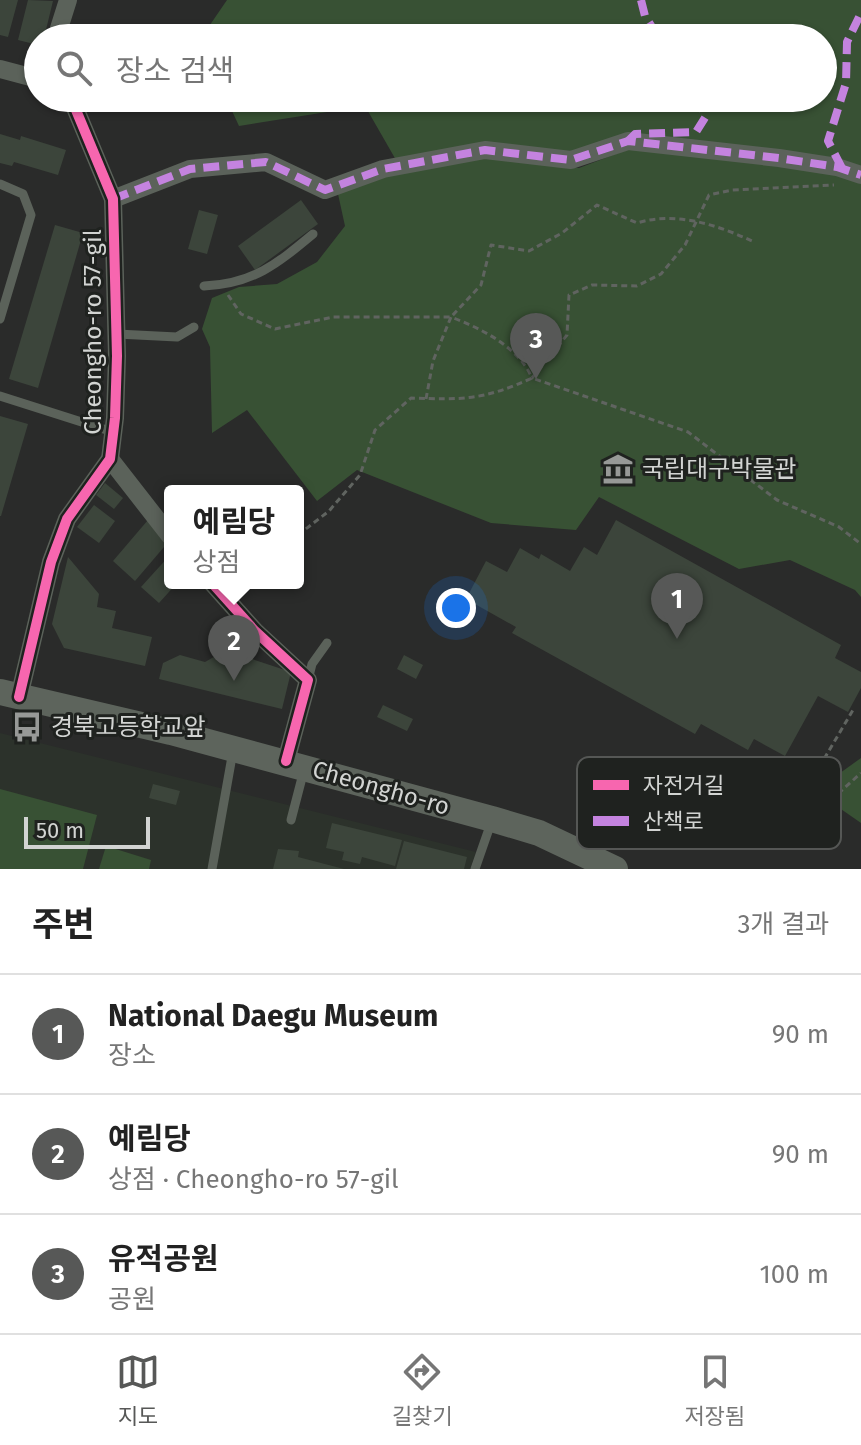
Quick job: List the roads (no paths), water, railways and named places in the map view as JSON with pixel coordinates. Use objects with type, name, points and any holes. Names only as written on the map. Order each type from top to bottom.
[{"type":"main road","name":"Cheongho-ro","points":[[10,695],[234,748],[492,819],[539,833],[615,869]]},
{"type":"street","points":[[60,24],[68,0]]},
{"type":"street","points":[[0,69],[24,75]]},
{"type":"street","name":"Cheongho-ro 57-gil","points":[[10,695],[67,519],[110,459],[117,334],[113,199],[77,112]]},
{"type":"street","points":[[113,199],[190,169],[266,162],[325,190],[383,169],[485,150],[571,160],[628,141],[779,158],[837,167],[861,175]]},
{"type":"street","name":"Cheongho-ro 57-gil","points":[[110,459],[164,529]]},
{"type":"street","points":[[217,589],[255,631],[308,680],[295,764]]},
{"type":"lane","points":[[0,184],[23,194],[31,215],[0,319]]},
{"type":"lane","points":[[204,286],[221,285],[265,273],[313,234]]},
{"type":"lane","points":[[117,334],[177,337],[194,327]]},
{"type":"lane","points":[[0,396],[113,432]]},
{"type":"lane","points":[[308,680],[312,664],[327,643]]},
{"type":"lane","points":[[215,868],[234,748]]},
{"type":"lane","points":[[291,820],[295,764]]},
{"type":"lane","points":[[475,869],[492,819]]},
{"type":"place","name":"유적공원","points":[[536,379]]},
{"type":"place","name":"국립대구박물관","points":[[618,469]]},
{"type":"place","name":"National Daegu Museum","points":[[677,639]]},
{"type":"place","name":"예림당","points":[[234,681]]},
{"type":"place","name":"경북고등학교앞","points":[[27,727]]}]
